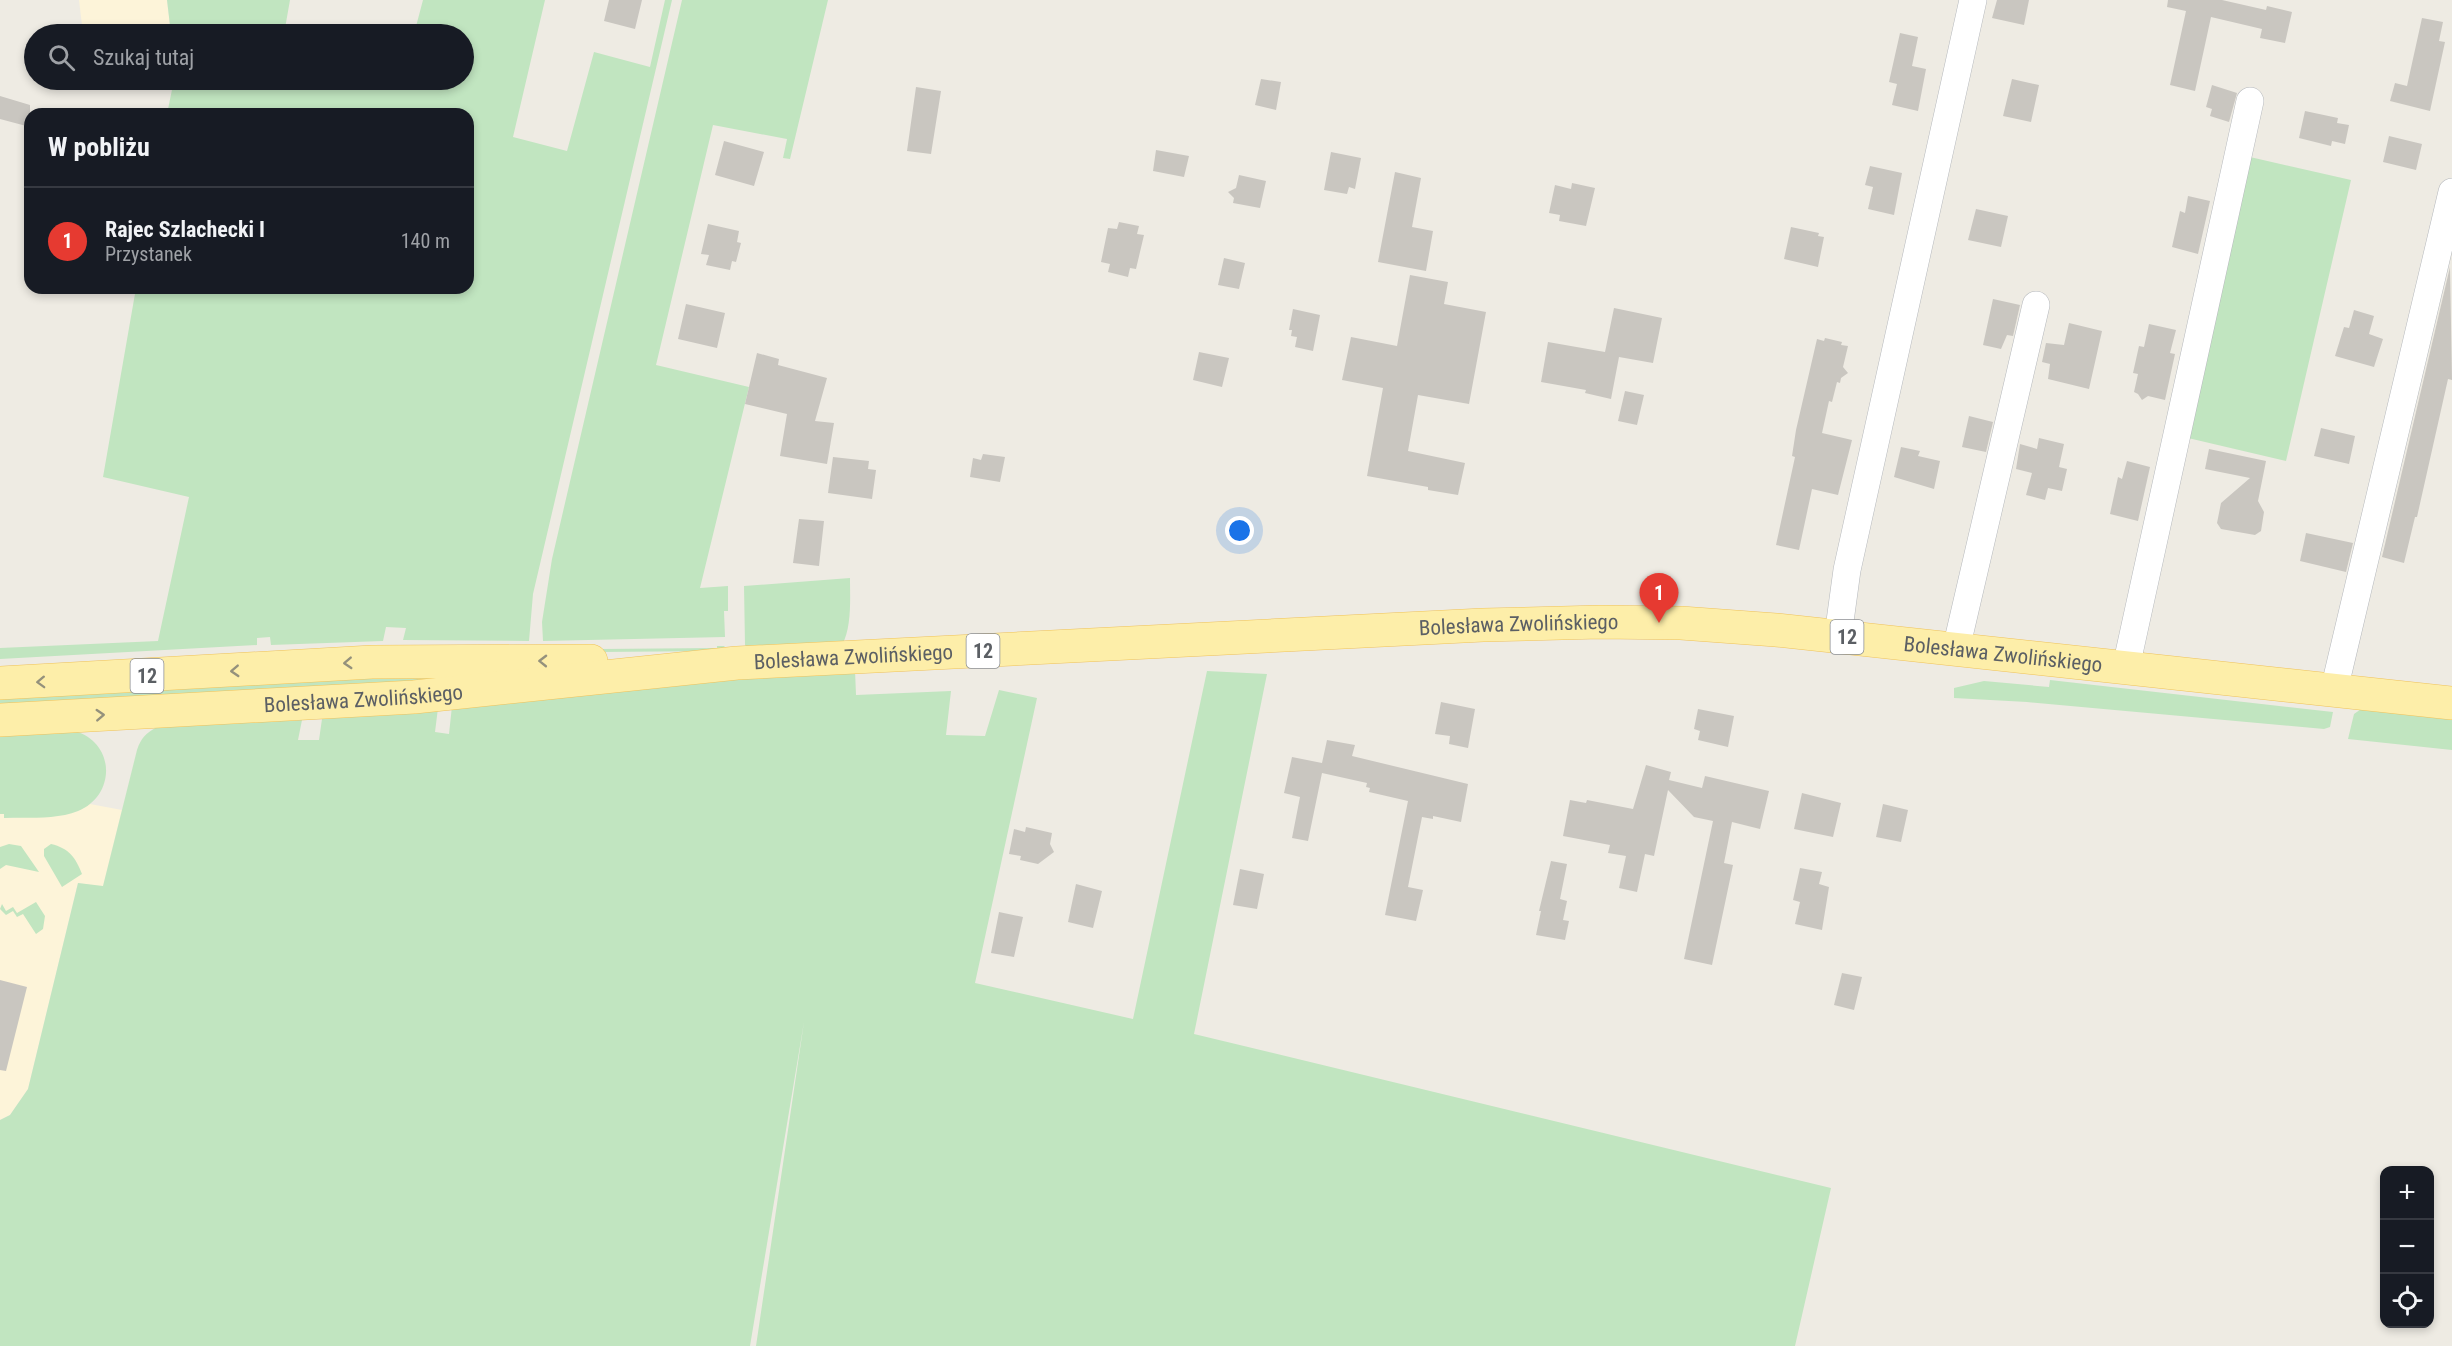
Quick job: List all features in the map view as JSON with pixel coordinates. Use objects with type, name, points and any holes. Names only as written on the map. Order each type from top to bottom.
[{"type":"main road","name":"Bolesława Zwolińskiego","points":[[0,720],[414,698],[728,664],[1558,622],[1681,623],[1838,636],[2452,703]]},
{"type":"main road","name":"Bolesława Zwolińskiego","points":[[0,683],[372,662],[533,661],[728,664]]},
{"type":"street","points":[[1838,636],[1847,570],[1973,0]]},
{"type":"street","points":[[2126,667],[2250,101]]},
{"type":"street","points":[[2334,690],[2452,192]]},
{"type":"street","points":[[1956,649],[2036,305]]},
{"type":"shaded area","points":[[79,0],[167,0],[170,24],[82,24]]},
{"type":"shaded area","points":[[90,804],[122,810],[103,887],[78,883],[28,1089],[10,1115],[0,1120],[0,814],[4,814],[4,818],[62,815],[78,811]]},
{"type":"green space","points":[[167,0],[290,0],[286,24],[170,24]]},
{"type":"green space","points":[[423,0],[545,0],[513,137],[567,151],[594,52],[650,67],[665,0],[672,0],[533,594],[529,641],[403,640],[406,628],[386,627],[383,641],[271,645],[270,637],[257,638],[257,645],[0,659],[0,648],[158,641],[189,497],[103,477],[135,294],[474,294],[474,108],[168,108],[172,90],[474,90],[474,24],[417,24]]},
{"type":"green space","points":[[682,0],[828,0],[790,159],[783,158],[787,139],[713,125],[656,365],[749,387],[700,588],[728,586],[728,611],[724,611],[725,637],[543,641],[542,622],[552,559]]},
{"type":"green space","points":[[2250,157],[2351,180],[2286,461],[2188,438]]},
{"type":"green space","points":[[850,578],[849,621],[842,645],[749,650],[745,645],[744,586]]},
{"type":"green space","points":[[717,646],[725,646],[720,651],[599,652],[599,649],[717,648]]},
{"type":"green space","points":[[855,670],[856,695],[951,691],[946,735],[985,736],[999,690],[1037,698],[975,983],[1133,1019],[1207,671],[1267,674],[1194,1034],[1831,1188],[1795,1346],[756,1346],[804,1022],[750,1346],[0,1346],[0,1120],[10,1115],[28,1089],[78,883],[103,886],[137,750],[142,739],[150,731],[157,727],[302,720],[298,740],[319,740],[322,719],[438,708],[435,732],[449,734],[452,706],[456,702]]},
{"type":"green space","points":[[460,672],[543,673],[0,708],[0,695]]},
{"type":"green space","points":[[2050,680],[2333,712],[2330,727],[2324,729],[2027,702],[1954,698],[1954,688],[1984,681],[2049,687]]},
{"type":"green space","points":[[2364,707],[2452,717],[2452,750],[2348,739],[2354,714]]},
{"type":"green space","points":[[71,730],[86,736],[97,745],[103,756],[106,768],[105,781],[100,793],[91,803],[69,814],[51,817],[4,818],[4,814],[0,814],[0,734]]},
{"type":"green space","points":[[9,844],[21,846],[39,872],[6,865],[0,869],[0,847]]},
{"type":"green space","points":[[51,844],[71,854],[82,874],[62,887],[44,856],[44,849]]},
{"type":"green space","points":[[36,902],[45,916],[43,929],[36,934],[23,914],[17,917],[13,911],[6,915],[0,909],[2,904],[6,911],[13,907],[17,913]]},
{"type":"building","points":[[609,0],[642,0],[635,29],[604,21]]},
{"type":"building","points":[[1997,0],[2029,0],[2024,25],[1992,18]]},
{"type":"building","points":[[2168,0],[2222,0],[2266,10],[2267,6],[2292,12],[2285,43],[2260,38],[2262,29],[2211,17],[2195,91],[2170,85],[2186,11],[2167,7]]},
{"type":"building","points":[[2422,18],[2443,22],[2439,41],[2445,42],[2430,111],[2390,101],[2395,83],[2407,86]]},
{"type":"building","points":[[1900,33],[1918,37],[1912,66],[1926,69],[1918,111],[1892,105],[1897,84],[1889,82]]},
{"type":"building","points":[[1261,79],[1281,82],[1276,110],[1255,105]]},
{"type":"building","points":[[2012,79],[2039,85],[2031,122],[2003,116]]},
{"type":"building","points":[[2212,85],[2237,93],[2229,122],[2210,116],[2212,109],[2206,107]]},
{"type":"building","points":[[916,87],[941,91],[931,154],[907,151]]},
{"type":"building","points":[[0,96],[30,105],[30,108],[24,108],[24,125],[0,119]]},
{"type":"building","points":[[2305,111],[2338,118],[2337,123],[2349,125],[2345,144],[2332,141],[2331,146],[2299,138]]},
{"type":"building","points":[[2389,136],[2422,144],[2416,170],[2383,162]]},
{"type":"building","points":[[724,141],[764,152],[754,186],[715,175]]},
{"type":"building","points":[[1156,150],[1189,156],[1184,177],[1153,171]]},
{"type":"building","points":[[1331,152],[1361,158],[1355,189],[1349,187],[1347,194],[1324,190]]},
{"type":"building","points":[[1870,166],[1902,173],[1894,215],[1868,209],[1873,187],[1865,185]]},
{"type":"building","points":[[1395,172],[1421,178],[1412,227],[1433,231],[1426,271],[1378,262]]},
{"type":"building","points":[[1239,175],[1266,181],[1260,208],[1233,203],[1234,198],[1228,192],[1236,188]]},
{"type":"building","points":[[1572,183],[1595,188],[1586,226],[1559,221],[1560,215],[1549,213],[1555,185],[1571,189]]},
{"type":"building","points":[[2188,196],[2210,201],[2198,254],[2172,247],[2180,211],[2185,213]]},
{"type":"building","points":[[1976,209],[2008,216],[2001,247],[1968,240]]},
{"type":"building","points":[[1119,222],[1139,226],[1137,234],[1144,235],[1136,269],[1130,268],[1128,277],[1108,272],[1110,264],[1101,262],[1108,228],[1117,229]]},
{"type":"building","points":[[708,224],[739,231],[737,242],[741,243],[736,262],[732,261],[730,270],[706,265],[709,255],[701,254]]},
{"type":"building","points":[[1791,227],[1819,233],[1818,236],[1824,237],[1818,267],[1784,259]]},
{"type":"building","points":[[1224,258],[1245,263],[1239,289],[1218,285]]},
{"type":"building","points":[[2450,267],[2452,380],[2448,379],[2417,517],[2415,517],[2404,563],[2382,557]]},
{"type":"building","points":[[1410,275],[1448,282],[1444,304],[1486,312],[1469,404],[1418,395],[1408,451],[1465,463],[1458,495],[1367,476],[1383,388],[1342,380],[1351,337],[1397,346]]},
{"type":"building","points":[[1993,299],[2020,305],[2013,336],[2007,335],[2001,349],[1983,345]]},
{"type":"building","points":[[686,304],[725,313],[717,348],[678,339]]},
{"type":"building","points":[[1614,308],[1662,318],[1653,363],[1619,357],[1611,399],[1585,393],[1586,390],[1541,382],[1548,342],[1605,352]]},
{"type":"building","points":[[1293,309],[1320,315],[1313,351],[1295,347],[1297,337],[1291,336],[1292,330],[1289,330]]},
{"type":"building","points":[[2354,310],[2374,316],[2369,334],[2383,339],[2374,367],[2335,356],[2344,327],[2349,328]]},
{"type":"building","points":[[2069,323],[2102,331],[2089,389],[2048,379],[2050,364],[2042,362],[2046,343],[2064,345]]},
{"type":"building","points":[[2149,324],[2176,330],[2170,353],[2175,354],[2165,400],[2148,396],[2142,400],[2134,392],[2138,374],[2133,373],[2139,346],[2144,347]]},
{"type":"building","points":[[1825,338],[1842,342],[1841,345],[1848,346],[1843,367],[1848,373],[1841,378],[1840,383],[1837,382],[1832,402],[1829,401],[1822,433],[1852,440],[1838,495],[1812,489],[1799,550],[1776,545],[1795,457],[1792,456],[1796,430],[1817,339],[1824,341]]},
{"type":"building","points":[[1199,352],[1229,358],[1222,387],[1193,380]]},
{"type":"building","points":[[757,353],[779,359],[778,365],[827,378],[815,421],[834,423],[827,464],[780,456],[787,414],[745,404]]},
{"type":"building","points":[[1625,391],[1644,395],[1637,425],[1618,421]]},
{"type":"building","points":[[1969,416],[1993,422],[1986,452],[1962,447]]},
{"type":"building","points":[[2321,428],[2355,436],[2349,464],[2314,456]]},
{"type":"building","points":[[2039,438],[2064,444],[2059,467],[2067,469],[2062,491],[2048,488],[2045,500],[2026,495],[2032,473],[2016,469],[2020,444],[2037,449]]},
{"type":"building","points":[[1901,447],[1920,451],[1918,456],[1940,461],[1934,489],[1894,477]]},
{"type":"building","points":[[2209,449],[2266,461],[2258,501],[2264,512],[2261,531],[2255,535],[2221,529],[2217,523],[2221,503],[2250,478],[2205,469]]},
{"type":"building","points":[[983,454],[1005,457],[1000,482],[970,477],[973,458],[981,460]]},
{"type":"building","points":[[833,457],[869,461],[868,469],[876,470],[872,499],[828,493]]},
{"type":"building","points":[[2127,461],[2150,467],[2138,521],[2110,514],[2118,477],[2122,479]]},
{"type":"building","points":[[799,519],[824,521],[819,566],[793,563]]},
{"type":"building","points":[[2306,533],[2353,543],[2346,572],[2300,561]]},
{"type":"building","points":[[1441,702],[1475,709],[1468,748],[1449,744],[1450,736],[1435,734]]},
{"type":"building","points":[[1698,709],[1734,716],[1728,747],[1698,740],[1700,731],[1694,729]]},
{"type":"building","points":[[1327,740],[1355,745],[1352,756],[1468,784],[1461,822],[1433,816],[1433,819],[1422,817],[1408,887],[1423,890],[1416,921],[1385,915],[1408,801],[1369,792],[1370,788],[1366,787],[1367,783],[1322,773],[1308,841],[1292,838],[1300,797],[1284,793],[1292,757],[1322,763]]},
{"type":"building","points":[[1646,765],[1671,772],[1669,780],[1702,788],[1705,776],[1769,791],[1760,829],[1732,822],[1724,863],[1733,865],[1712,965],[1684,959],[1713,821],[1694,817],[1668,790],[1654,856],[1645,854],[1637,892],[1619,888],[1626,856],[1608,853],[1610,845],[1563,836],[1570,800],[1586,803],[1587,800],[1633,809]]},
{"type":"building","points":[[1802,793],[1841,803],[1833,837],[1794,829]]},
{"type":"building","points":[[1883,804],[1908,810],[1901,842],[1876,837]]},
{"type":"building","points":[[1026,827],[1052,833],[1050,844],[1054,852],[1038,864],[1020,860],[1021,856],[1009,854],[1014,829],[1025,832]]},
{"type":"building","points":[[1551,861],[1567,864],[1560,899],[1567,901],[1563,920],[1569,921],[1565,940],[1536,935],[1541,911],[1539,911]]},
{"type":"building","points":[[1800,868],[1822,872],[1819,884],[1829,887],[1822,930],[1795,924],[1800,902],[1793,900]]},
{"type":"building","points":[[1240,869],[1264,874],[1257,909],[1233,905]]},
{"type":"building","points":[[1076,884],[1102,891],[1093,928],[1068,922]]},
{"type":"building","points":[[999,912],[1023,917],[1014,957],[991,953]]},
{"type":"building","points":[[1842,973],[1862,977],[1854,1010],[1834,1005]]},
{"type":"building","points":[[0,980],[27,987],[6,1071],[0,1070]]},
{"type":"place","name":"Rajec Szlachecki I","points":[[1659,623]]}]
